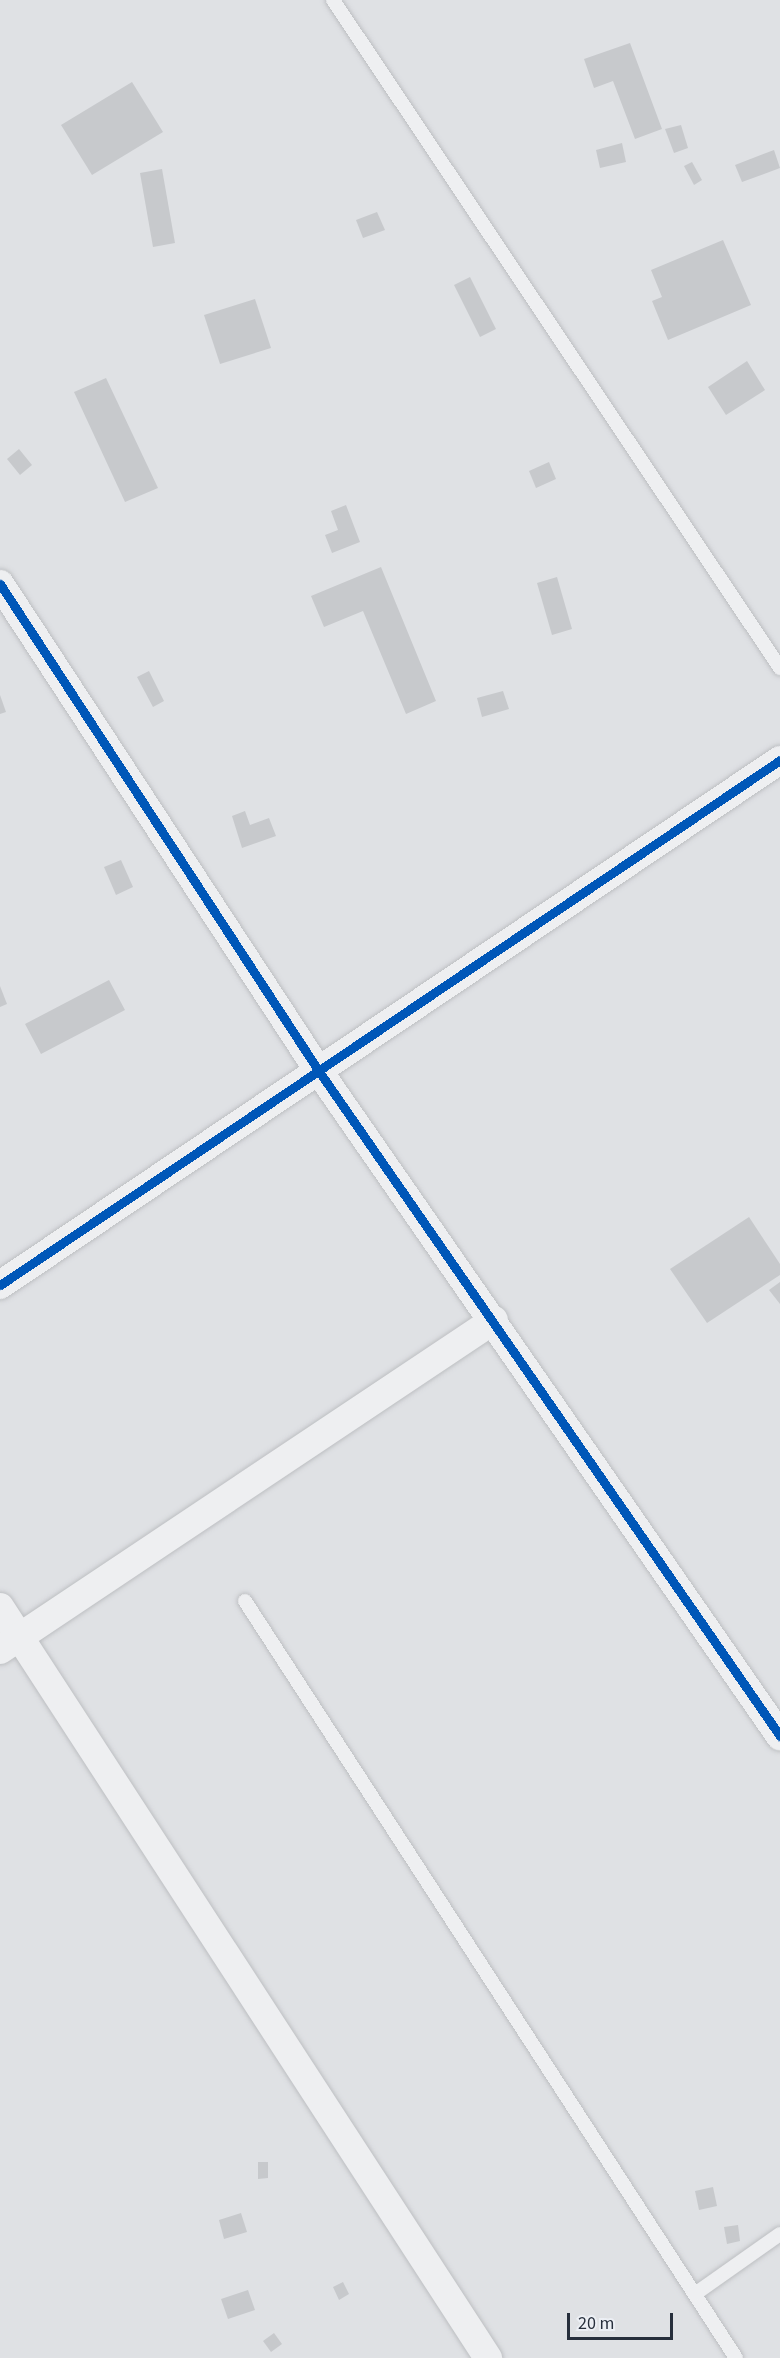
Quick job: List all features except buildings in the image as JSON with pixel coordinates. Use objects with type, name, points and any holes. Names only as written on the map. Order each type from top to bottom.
[{"type":"street","points":[[0,584],[318,1070],[494,1320],[780,1736]]},
{"type":"street","points":[[0,1285],[780,760]]},
{"type":"street","points":[[10,1643],[494,1320]]},
{"type":"street","points":[[0,1607],[10,1643],[488,2358]]},
{"type":"lane","points":[[333,0],[780,668]]},
{"type":"lane","points":[[245,1601],[736,2358]]},
{"type":"lane","points":[[695,2294],[780,2234]]},
{"type":"cycle path","points":[[0,584],[318,1070],[780,1736]]},
{"type":"cycle path","points":[[0,1285],[780,760]]}]
